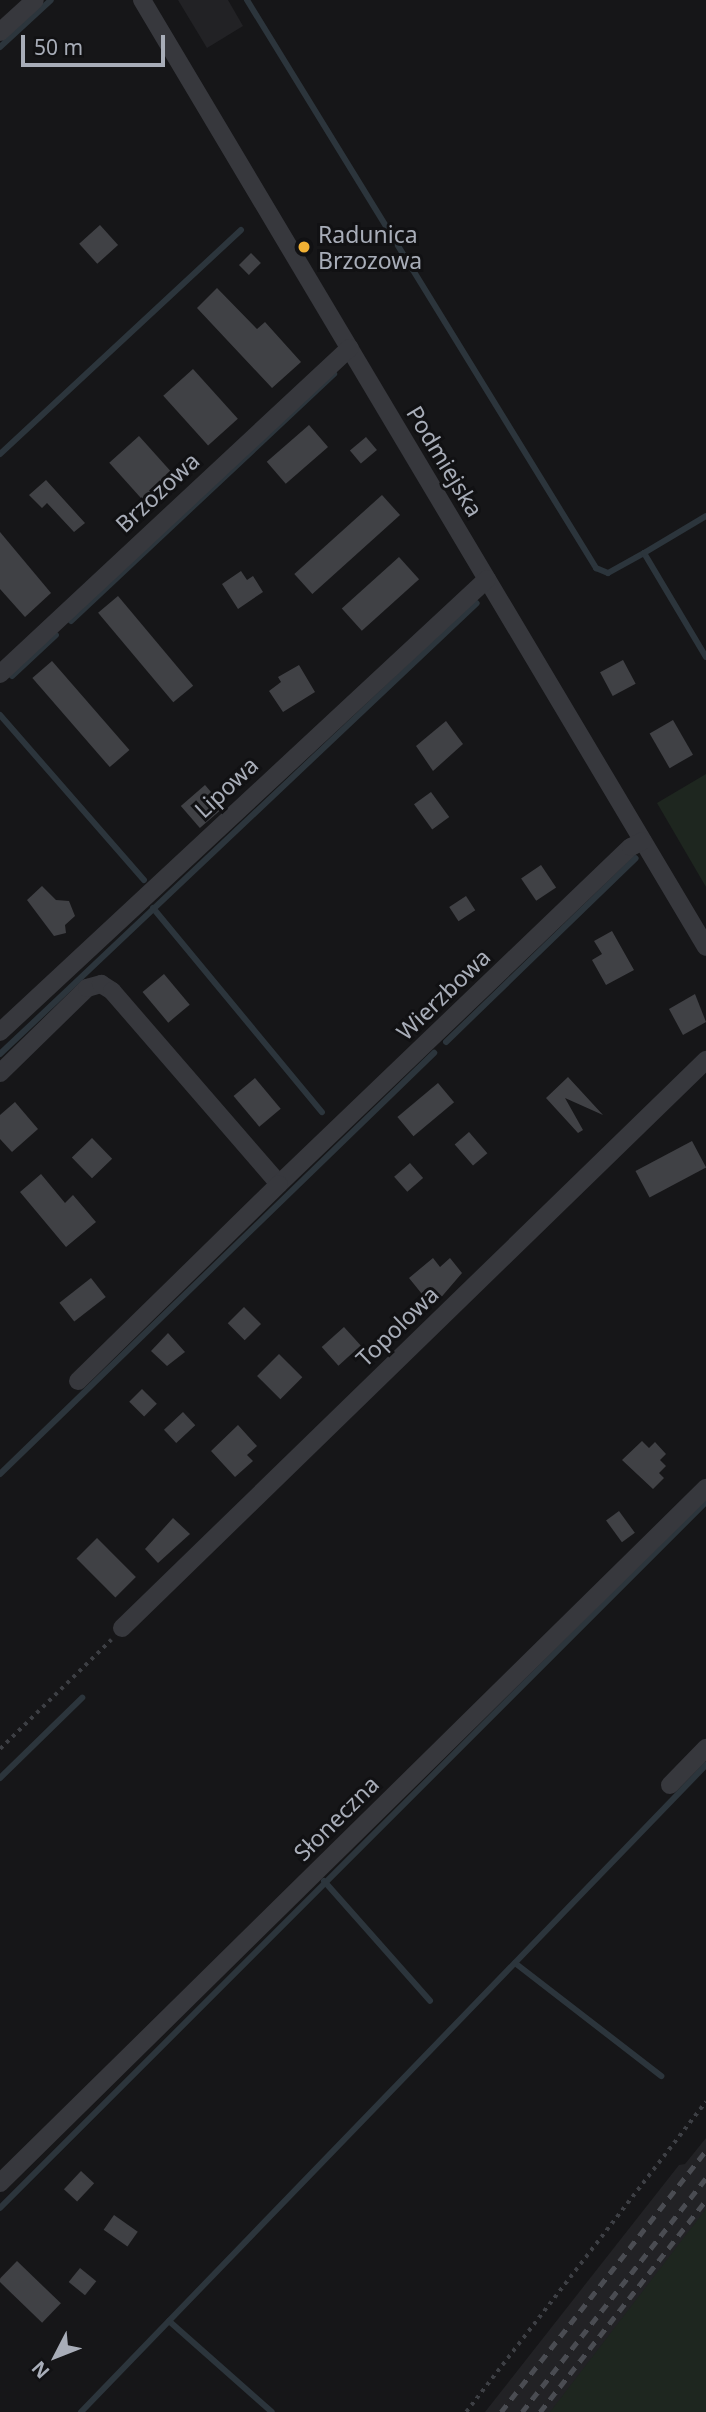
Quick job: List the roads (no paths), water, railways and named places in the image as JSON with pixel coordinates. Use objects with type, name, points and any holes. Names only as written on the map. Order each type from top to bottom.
[{"type":"street","points":[[0,32],[35,0]]},
{"type":"street","name":"Podmiejska","points":[[142,0],[706,947]]},
{"type":"street","name":"Brzozowa","points":[[0,674],[349,348]]},
{"type":"street","name":"Lipowa","points":[[0,1032],[487,579]]},
{"type":"street","name":"Wierzbowa","points":[[78,1381],[279,1184],[631,848],[643,841]]},
{"type":"street","points":[[0,1073],[87,988],[101,984],[112,991],[279,1184]]},
{"type":"street","name":"Topolowa","points":[[122,1628],[706,1060]]},
{"type":"street","name":"Słoneczna","points":[[0,2183],[706,1488]]},
{"type":"street","points":[[670,1785],[706,1748]]},
{"type":"waterway","points":[[0,47],[51,0]]},
{"type":"waterway","points":[[247,0],[596,568],[608,573],[644,553],[706,657]]},
{"type":"waterway","points":[[0,454],[241,230]]},
{"type":"waterway","points":[[71,621],[334,374]]},
{"type":"waterway","points":[[644,553],[706,516]]},
{"type":"waterway","points":[[0,1054],[477,603]]},
{"type":"waterway","points":[[12,676],[56,635]]},
{"type":"waterway","points":[[0,715],[144,880]]},
{"type":"waterway","points":[[446,1042],[636,858]]},
{"type":"waterway","points":[[153,908],[322,1112]]},
{"type":"waterway","points":[[0,1474],[434,1053]]},
{"type":"waterway","points":[[0,2208],[706,1502]]},
{"type":"waterway","points":[[0,1778],[82,1698]]},
{"type":"waterway","points":[[81,2412],[706,1765]]},
{"type":"waterway","points":[[324,1881],[430,2001]]},
{"type":"waterway","points":[[515,1963],[661,2076]]},
{"type":"waterway","points":[[169,2321],[272,2412]]},
{"type":"railway","points":[[501,2412],[706,2151]]},
{"type":"railway","points":[[522,2412],[706,2178]]},
{"type":"railway","points":[[540,2412],[706,2200]]},
{"type":"place","name":"Radunica Brzozowa","points":[[304,247]]}]
